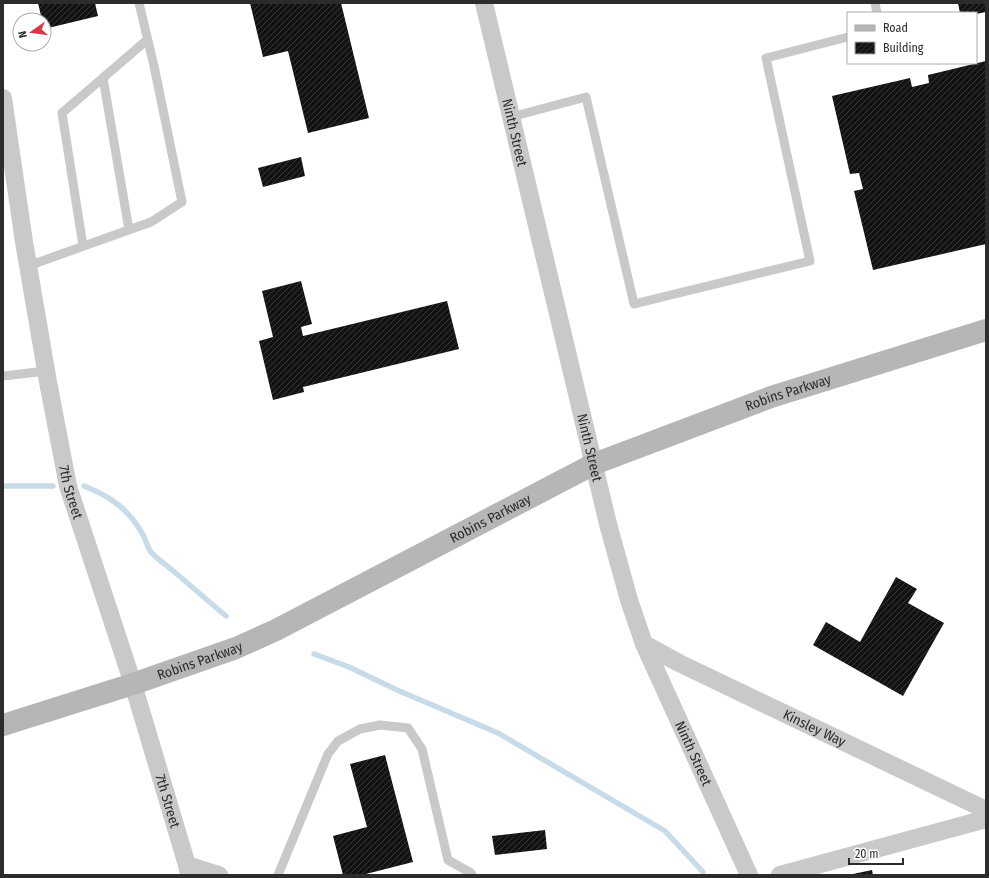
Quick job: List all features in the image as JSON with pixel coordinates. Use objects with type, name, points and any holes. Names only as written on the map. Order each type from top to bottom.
[{"type":"street","name":"Ninth Street","points":[[484,3],[608,524],[629,600],[644,644],[749,875]]},
{"type":"street","name":"7th Street","points":[[3,98],[28,266],[68,486],[133,684],[188,870]]},
{"type":"street","name":"Robins Parkway","points":[[3,726],[133,684],[236,648],[276,630],[594,464],[771,397],[986,330]]},
{"type":"street","name":"Kinsley Way","points":[[644,644],[679,663],[986,810]]},
{"type":"street","points":[[780,875],[986,819]]},
{"type":"street","points":[[188,870],[219,875]]},
{"type":"lane","points":[[28,266],[151,222],[182,202],[154,66],[139,3]]},
{"type":"lane","points":[[511,117],[586,97],[634,304],[810,261],[766,58],[847,37]]},
{"type":"lane","points":[[83,246],[62,112],[147,40]]},
{"type":"lane","points":[[103,78],[129,230]]},
{"type":"lane","points":[[3,376],[46,371]]},
{"type":"lane","points":[[278,875],[328,754],[338,741],[360,729],[380,725],[408,728],[422,749],[448,860],[472,875]]},
{"type":"building","points":[[38,3],[95,3],[98,16],[52,27],[52,12],[40,12]]},
{"type":"building","points":[[250,3],[341,3],[369,118],[308,133],[288,51],[263,57]]},
{"type":"building","points":[[958,3],[986,3],[986,12],[977,14],[977,12],[960,12]]},
{"type":"building","points":[[986,61],[986,244],[873,270],[854,191],[863,189],[859,173],[850,174],[832,96],[910,78],[912,87],[929,83],[928,75]]},
{"type":"building","points":[[301,157],[305,176],[263,187],[258,168]]},
{"type":"building","points":[[301,281],[312,324],[301,327],[303,336],[447,301],[459,349],[303,387],[304,392],[273,400],[259,341],[273,337],[262,291]]},
{"type":"building","points":[[896,577],[917,589],[908,603],[944,623],[903,696],[813,645],[826,622],[860,642]]},
{"type":"building","points":[[385,755],[413,862],[362,875],[343,875],[333,836],[367,827],[350,764]]},
{"type":"building","points":[[545,830],[547,849],[495,855],[492,836]]},
{"type":"building","points":[[872,870],[873,875],[853,875],[853,874]]},
{"type":"waterway","points":[[3,486],[53,486]]},
{"type":"waterway","points":[[84,486],[102,494],[118,504],[137,524],[153,554],[226,616]]},
{"type":"waterway","points":[[314,654],[349,667],[397,690],[498,733],[665,831],[703,872]]}]
